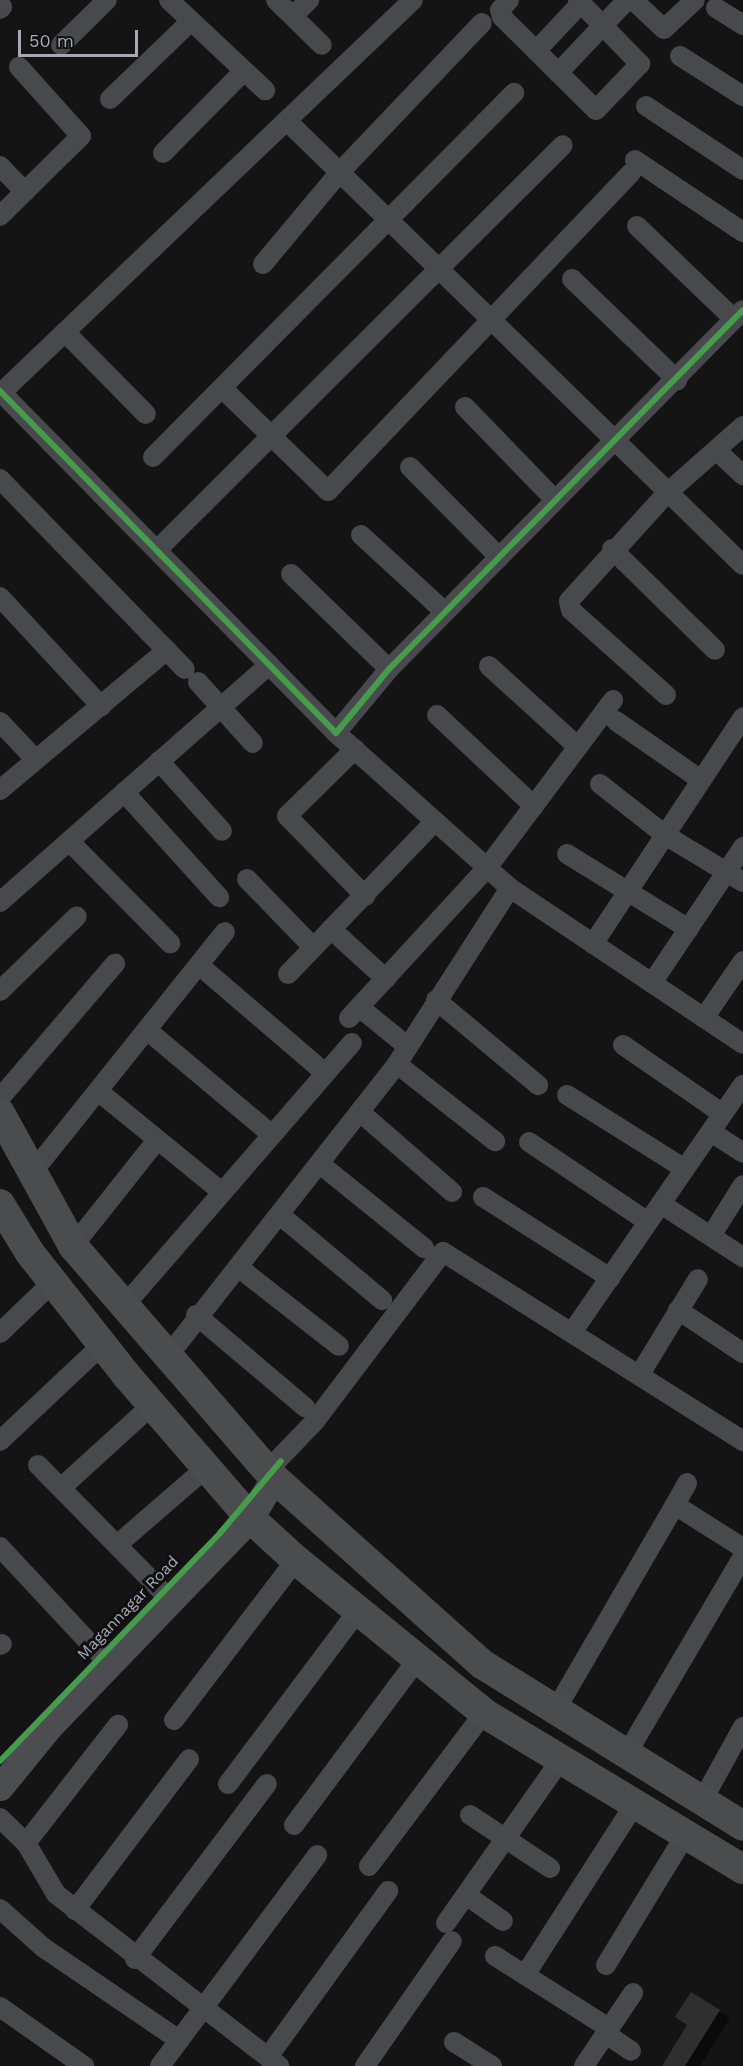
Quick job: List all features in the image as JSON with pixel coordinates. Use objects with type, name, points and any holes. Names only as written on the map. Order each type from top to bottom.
[{"type":"main road","points":[[0,1113],[31,1174],[73,1246],[168,1356],[275,1469],[482,1664],[698,1801],[743,1826]]},
{"type":"main road","points":[[0,1204],[53,1282],[102,1345],[247,1513],[296,1560],[357,1612],[484,1713],[680,1835],[743,1869]]},
{"type":"street","points":[[61,45],[107,0]]},
{"type":"street","points":[[170,0],[265,90]]},
{"type":"street","points":[[276,0],[322,45]]},
{"type":"street","points":[[293,16],[309,0]]},
{"type":"street","points":[[413,0],[1,392],[336,733],[487,868],[510,888],[743,1044]]},
{"type":"street","points":[[509,0],[500,10],[502,17],[536,51],[558,73],[597,110],[639,69],[636,58],[579,2],[536,51]]},
{"type":"street","points":[[558,73],[627,0]]},
{"type":"street","points":[[633,0],[664,29],[695,0]]},
{"type":"street","points":[[716,8],[743,24]]},
{"type":"street","points":[[110,99],[191,21]]},
{"type":"street","points":[[263,264],[339,173],[482,23]]},
{"type":"street","points":[[680,56],[743,96]]},
{"type":"street","points":[[0,216],[81,136],[19,67]]},
{"type":"street","points":[[163,153],[244,71]]},
{"type":"street","points":[[153,457],[224,390],[386,219],[514,93]]},
{"type":"street","points":[[646,106],[743,170]]},
{"type":"street","points":[[287,121],[665,495],[743,565]]},
{"type":"street","points":[[157,550],[274,439],[563,145]]},
{"type":"street","points":[[0,166],[25,192]]},
{"type":"street","points":[[224,390],[328,491],[490,322],[633,166],[743,231]]},
{"type":"street","points":[[336,733],[389,669],[739,315],[637,226]]},
{"type":"street","points":[[572,279],[677,380]]},
{"type":"street","points":[[65,332],[146,414]]},
{"type":"street","points":[[465,407],[555,500]]},
{"type":"street","points":[[666,695],[571,610],[572,592],[665,495],[743,426]]},
{"type":"street","points":[[716,450],[743,475]]},
{"type":"street","points":[[410,467],[498,557]]},
{"type":"street","points":[[0,479],[192,676],[253,743]]},
{"type":"street","points":[[361,536],[445,612]]},
{"type":"street","points":[[612,549],[715,650]]},
{"type":"street","points":[[291,573],[389,669]]},
{"type":"street","points":[[0,597],[101,706]]},
{"type":"street","points":[[0,790],[167,650]]},
{"type":"street","points":[[0,902],[269,665]]},
{"type":"street","points":[[489,666],[578,747]]},
{"type":"street","points":[[407,1046],[354,1013],[487,868],[614,700]]},
{"type":"street","points":[[436,715],[534,806]]},
{"type":"street","points":[[593,944],[743,717]]},
{"type":"street","points":[[616,721],[702,780]]},
{"type":"street","points":[[0,722],[36,760]]},
{"type":"street","points":[[355,749],[287,816],[365,896]]},
{"type":"street","points":[[159,761],[222,831]]},
{"type":"street","points":[[600,784],[665,835],[735,877]]},
{"type":"street","points":[[124,792],[219,897]]},
{"type":"street","points":[[288,974],[365,896],[435,820]]},
{"type":"street","points":[[69,841],[170,943]]},
{"type":"street","points":[[652,983],[689,928],[735,877],[743,847]]},
{"type":"street","points":[[567,854],[627,893],[689,928]]},
{"type":"street","points":[[247,879],[313,947]]},
{"type":"street","points":[[168,1356],[196,1315],[280,1215],[397,1064],[510,888]]},
{"type":"street","points":[[0,991],[77,916]]},
{"type":"street","points":[[332,929],[386,979]]},
{"type":"street","points":[[31,1174],[225,932]]},
{"type":"street","points":[[704,1018],[743,961]]},
{"type":"street","points":[[0,1098],[115,964]]},
{"type":"street","points":[[199,966],[325,1073]]},
{"type":"street","points":[[436,1000],[538,1085]]},
{"type":"street","points":[[147,1030],[272,1136]]},
{"type":"street","points":[[124,1306],[352,1043]]},
{"type":"street","points":[[623,1045],[723,1114]]},
{"type":"street","points":[[397,1064],[495,1141]]},
{"type":"street","points":[[573,1331],[743,1085]]},
{"type":"street","points":[[98,1091],[222,1192]]},
{"type":"street","points":[[567,1095],[685,1169]]},
{"type":"street","points":[[360,1112],[452,1192]]},
{"type":"street","points":[[711,1132],[743,1153]]},
{"type":"street","points":[[73,1246],[157,1140]]},
{"type":"street","points":[[529,1142],[648,1222]]},
{"type":"street","points":[[320,1164],[424,1248]]},
{"type":"street","points":[[711,1236],[743,1185]]},
{"type":"street","points":[[483,1197],[610,1278]]},
{"type":"street","points":[[661,1204],[743,1257]]},
{"type":"street","points":[[280,1215],[382,1300]]},
{"type":"street","points":[[247,1513],[275,1469],[443,1252],[573,1331],[743,1441]]},
{"type":"street","points":[[238,1267],[339,1346]]},
{"type":"street","points":[[640,1374],[698,1279]]},
{"type":"street","points":[[0,1333],[53,1282]]},
{"type":"street","points":[[678,1310],[743,1353]]},
{"type":"street","points":[[196,1315],[305,1407]]},
{"type":"street","points":[[0,1441],[102,1345]]},
{"type":"street","points":[[62,1486],[152,1405]]},
{"type":"street","points":[[38,1465],[62,1486],[162,1591]]},
{"type":"street","points":[[117,1545],[207,1467]]},
{"type":"street","points":[[555,1711],[687,1483]]},
{"type":"street","points":[[675,1505],[743,1548]]},
{"type":"street","name":"Magannagar Road","points":[[0,1786],[162,1591],[247,1513]]},
{"type":"street","name":"Magannagar Road","points":[[0,1761],[106,1659],[247,1513]]},
{"type":"street","points":[[0,1547],[106,1659]]},
{"type":"street","points":[[626,1755],[743,1556]]},
{"type":"street","points":[[174,1720],[296,1560]]},
{"type":"street","points":[[228,1784],[357,1612]]},
{"type":"street","points":[[294,1825],[417,1660]]},
{"type":"street","points":[[369,1866],[484,1713]]},
{"type":"street","points":[[26,1843],[118,1725]]},
{"type":"street","points":[[606,1965],[698,1801],[743,1727]]},
{"type":"street","points":[[75,1910],[189,1759]]},
{"type":"street","points":[[365,2066],[449,1932],[466,1895],[560,1761]]},
{"type":"street","points":[[135,1959],[267,1784]]},
{"type":"street","points":[[525,1976],[634,1805]]},
{"type":"street","points":[[470,1815],[550,1868]]},
{"type":"street","points":[[0,1818],[26,1843],[56,1894],[135,1959],[274,2061],[388,1891]]},
{"type":"street","points":[[160,2066],[204,2011],[317,1855]]},
{"type":"street","points":[[466,1895],[503,1922]]},
{"type":"street","points":[[0,1910],[44,1948],[179,2040]]},
{"type":"street","points":[[495,1956],[608,2031],[631,2051]]},
{"type":"street","points":[[584,2066],[633,1993]]},
{"type":"street","points":[[0,2007],[84,2066]]},
{"type":"street","points":[[454,2042],[492,2066]]},
{"type":"building","points":[[691,1992],[720,2010],[685,2066],[662,2066],[687,2025],[675,2017]]},
{"type":"cycle path","points":[[0,391],[336,733],[389,669],[743,310]]},
{"type":"cycle path","points":[[0,1761],[220,1533],[281,1461]]}]
